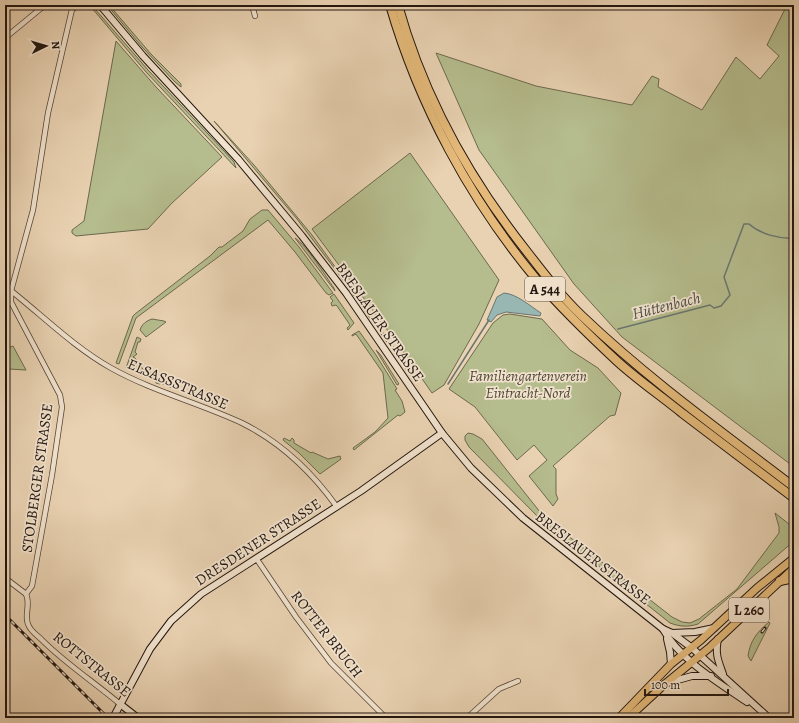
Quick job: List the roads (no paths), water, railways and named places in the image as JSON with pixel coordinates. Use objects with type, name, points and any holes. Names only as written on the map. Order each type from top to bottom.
[{"type":"highway","name":"A 544","points":[[390,5],[414,74],[452,156],[478,200],[504,238],[537,280],[619,363],[794,498]]},
{"type":"highway","name":"A 544","points":[[398,5],[422,72],[442,118],[463,158],[494,208],[545,276],[581,315],[626,357],[677,398],[794,487]]},
{"type":"highway","points":[[780,581],[794,578]]},
{"type":"main road","name":"BRESLAUER STRASSE","points":[[100,5],[143,56],[238,159],[302,236],[346,293],[442,433],[471,468],[523,518],[663,629],[684,654],[693,662],[710,676],[763,712]]},
{"type":"main road","name":"DRESDENER STRASSE","points":[[112,718],[150,649],[171,621],[202,594],[337,507],[442,433]]},
{"type":"main road","name":"L 260","points":[[619,718],[671,664],[692,648],[762,584],[794,558]]},
{"type":"main road","name":"L 260","points":[[628,718],[701,655],[794,568]]},
{"type":"main road","points":[[671,664],[669,635],[714,628]]},
{"type":"main road","name":"BRESLAUER STRASSE","points":[[669,635],[701,655],[763,712]]},
{"type":"main road","points":[[718,639],[716,655],[724,675]]},
{"type":"main road","points":[[666,684],[685,677],[710,676]]},
{"type":"main road","name":"ROTTSTRASSE","points":[[120,704],[138,718]]},
{"type":"main road","points":[[763,712],[769,718]]},
{"type":"street","points":[[5,38],[45,5]]},
{"type":"street","name":"STOLBERGER STRASSE","points":[[31,630],[26,618],[29,603],[26,594],[32,586],[34,579],[62,406],[60,395],[11,302],[11,291],[33,210],[48,113],[73,7],[80,5]]},
{"type":"street","points":[[252,5],[255,16]]},
{"type":"street","name":"ELSASSSTRASSE","points":[[5,286],[84,350],[111,368],[160,390],[237,421],[270,440],[298,462],[337,507]]},
{"type":"street","name":"ROTTER BRUCH","points":[[256,558],[296,617],[331,663],[386,718]]},
{"type":"street","points":[[5,578],[26,594]]},
{"type":"street","name":"ROTTSTRASSE","points":[[31,630],[59,656],[120,704]]},
{"type":"street","points":[[467,718],[499,689],[518,682]]},
{"type":"water","points":[[504,293],[523,301],[541,313],[540,316],[506,312],[497,315],[491,322],[487,320],[497,297]]},
{"type":"waterway","name":"Hüttenbach","points":[[618,329],[710,305],[714,308],[721,306],[730,295],[724,277],[744,224],[749,224],[753,228],[770,235],[782,238],[794,238]]},
{"type":"waterway","name":"Hüttenbach","points":[[448,384],[489,320]]},
{"type":"railway","points":[[5,615],[108,718]]},
{"type":"railway","points":[[762,632],[765,628]]},
{"type":"park label","name":"Familiengartenverein Eintracht-Nord","points":[[528,384]]}]
